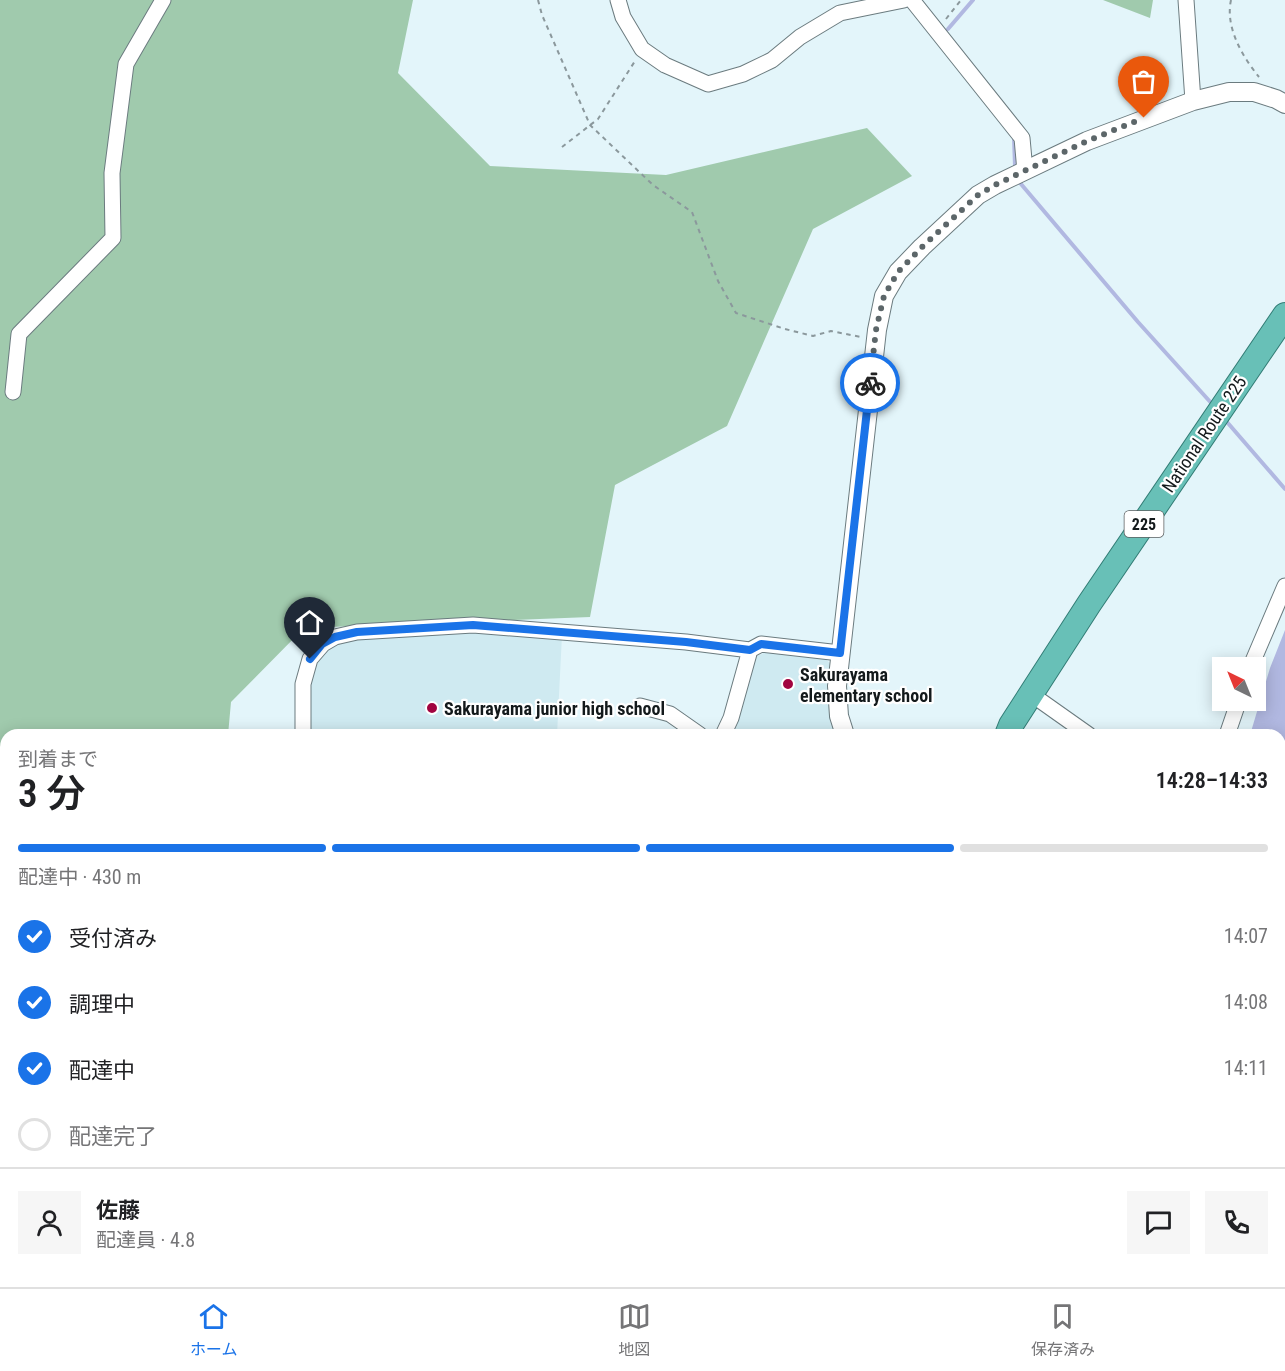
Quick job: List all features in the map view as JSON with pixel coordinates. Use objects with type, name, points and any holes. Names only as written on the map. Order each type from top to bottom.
[{"type":"highway","name":"National Route 225","points":[[1011,729],[1031,694],[1285,315]]},
{"type":"street","points":[[13,392],[19,334],[113,238],[112,173],[126,64],[163,0]]},
{"type":"street","points":[[618,0],[623,17],[642,49],[665,65],[708,84],[743,74],[772,60],[800,37],[840,14],[904,0]]},
{"type":"street","points":[[912,0],[1022,138],[1025,171]]},
{"type":"street","points":[[1186,0],[1193,101]]},
{"type":"street","points":[[843,729],[839,716],[837,687],[875,340],[884,296],[898,272],[978,195],[1087,141],[1144,118],[1228,92],[1254,92],[1281,101]]},
{"type":"street","points":[[1255,657],[1285,586]]},
{"type":"street","points":[[303,729],[303,684],[310,659],[322,644],[335,637],[357,632],[473,625],[686,642],[750,650],[761,644],[840,653]]},
{"type":"street","points":[[725,729],[738,697],[750,650]]},
{"type":"street","points":[[1031,694],[1081,729]]},
{"type":"street","points":[[640,706],[670,714],[691,729]]},
{"type":"street","points":[[1229,729],[1235,711]]},
{"type":"path","points":[[538,0],[542,15],[590,125],[653,184],[692,212],[718,281],[736,313],[813,336],[831,331],[875,340]]},
{"type":"path","points":[[937,29],[961,0]]},
{"type":"path","points":[[1231,0],[1232,31],[1249,64],[1281,101]]},
{"type":"path","points":[[562,147],[598,119],[642,49]]},
{"type":"shaded area","name":"Sakurayama junior high school","points":[[471,628],[562,635],[557,729],[308,729],[311,667],[316,658],[335,642],[357,636]]},
{"type":"shaded area","name":"Sakurayama elementary school","points":[[771,650],[823,657],[830,663],[828,703],[834,729],[730,729],[757,656]]},
{"type":"green space","points":[[0,0],[413,0],[398,73],[490,166],[666,175],[867,128],[912,176],[813,229],[727,426],[615,485],[590,617],[304,628],[231,702],[229,729],[0,729]]},
{"type":"green space","points":[[1103,0],[1153,0],[1150,18]]},
{"type":"water","points":[[1285,630],[1285,729],[1252,729],[1257,711],[1266,711],[1266,681]]},
{"type":"waterway","points":[[948,29],[973,0]]},
{"type":"waterway","points":[[1014,138],[1015,166]]},
{"type":"waterway","points":[[1021,184],[1138,322],[1213,405]]},
{"type":"waterway","points":[[1227,422],[1285,489]]},
{"type":"way so far","points":[[870,383],[876,330],[884,296],[898,272],[922,247],[978,195],[995,185],[1087,141],[1144,118]]},
{"type":"place","name":"Sakurayama elementary school","points":[[788,684]]},
{"type":"place","name":"Sakurayama junior high school","points":[[432,708]]},
{"type":"route","points":[[310,659],[322,644],[335,637],[357,632],[473,625],[686,642],[750,650],[761,644],[840,653],[870,383]]}]
